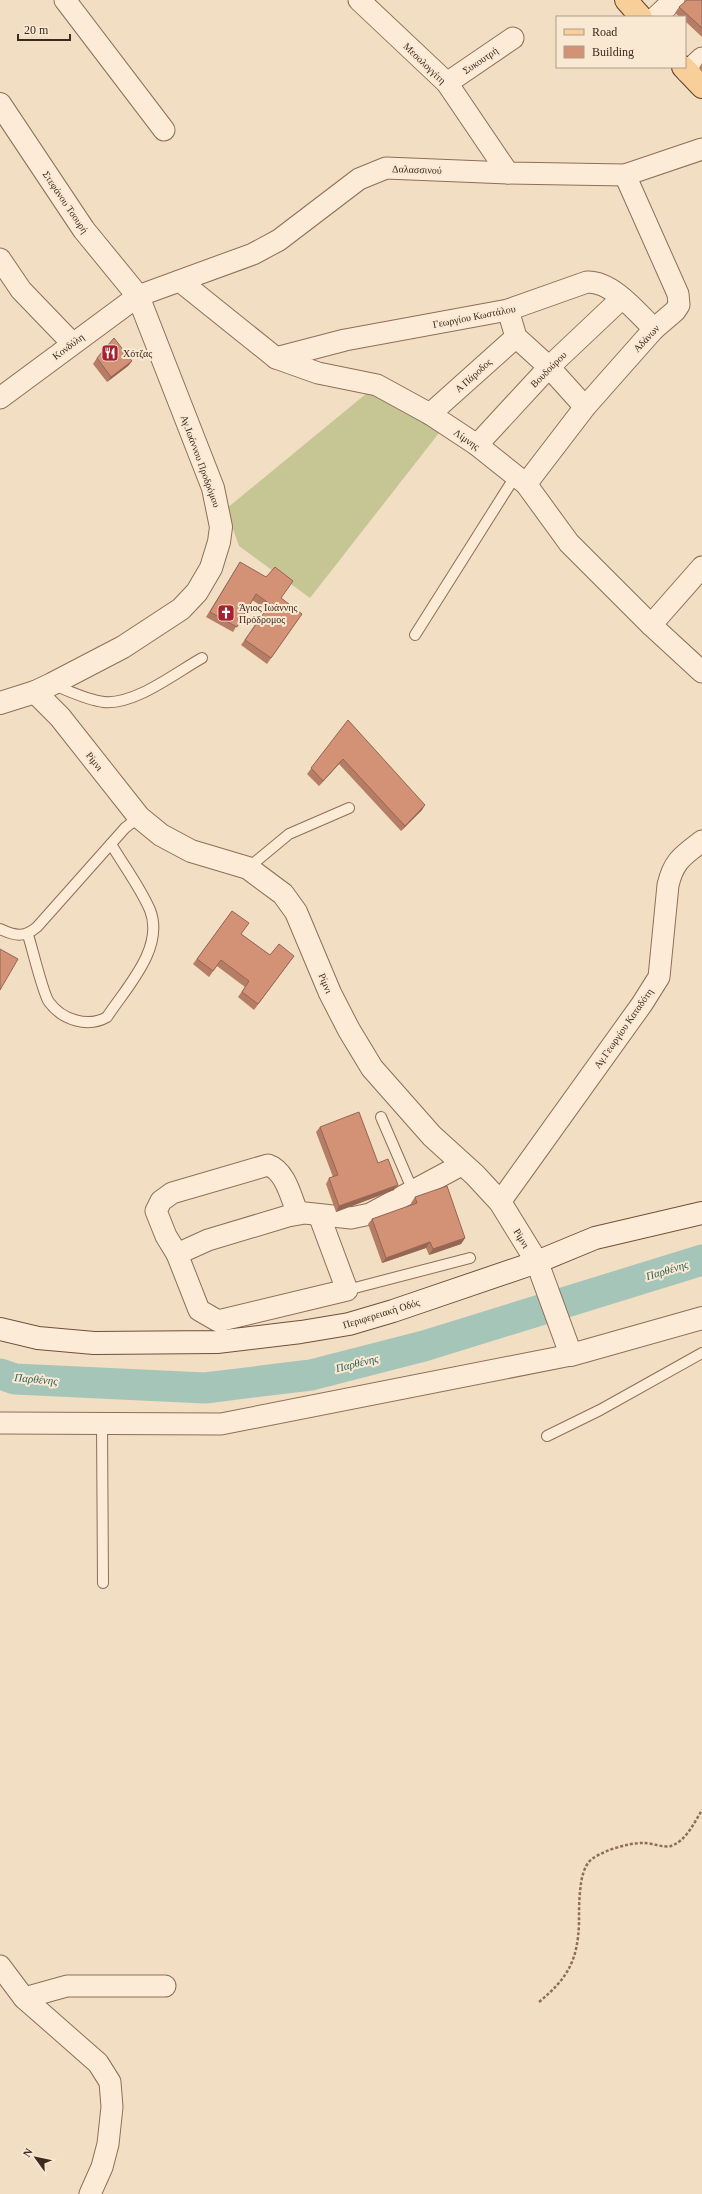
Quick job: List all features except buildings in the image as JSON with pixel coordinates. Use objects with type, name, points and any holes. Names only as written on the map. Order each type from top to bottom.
[{"type":"main road","points":[[626,0],[640,16]]},
{"type":"main road","points":[[641,0],[646,16]]},
{"type":"main road","points":[[690,66],[702,87]]},
{"type":"street","points":[[65,0],[164,130]]},
{"type":"street","name":"Μεσολογγίτη","points":[[359,0],[447,83],[508,173]]},
{"type":"street","points":[[657,16],[674,0]]},
{"type":"street","name":"Συκουτρή","points":[[447,83],[513,38]]},
{"type":"street","name":"Στεφάνου Τσουρή","points":[[0,104],[84,230],[138,296]]},
{"type":"street","name":"Δαλασσινού","points":[[138,296],[253,254],[279,240],[342,192],[373,172],[386,168],[508,173],[625,175],[702,149]]},
{"type":"street","name":"Αδάνων","points":[[521,479],[654,329],[675,311],[680,300],[625,175]]},
{"type":"street","points":[[0,259],[21,290],[72,343]]},
{"type":"street","name":"Λίμνης","points":[[180,280],[276,358],[318,372],[376,385],[430,414],[477,445],[521,479],[569,543],[651,625],[702,672]]},
{"type":"street","name":"Γεωργίου Κωστάλου","points":[[276,358],[345,340],[508,310],[587,282],[593,282],[622,298],[654,329]]},
{"type":"street","name":"Κονδύλη","points":[[0,398],[72,343],[138,296]]},
{"type":"street","name":"Αγ.Ιωάννου Προδρόμου","points":[[0,704],[44,688],[123,647],[181,609],[197,592],[219,542],[221,527],[213,488],[138,296]]},
{"type":"street","name":"Βουδούρου","points":[[477,445],[548,367],[622,298]]},
{"type":"street","points":[[508,310],[516,337],[548,367],[585,406]]},
{"type":"street","name":"Α Πάροδος","points":[[430,414],[516,337]]},
{"type":"street","points":[[651,625],[702,567]]},
{"type":"street","name":"Ρίμνι","points":[[44,688],[60,717],[139,817],[161,835],[191,851],[248,868],[283,894],[296,912],[330,993],[349,1030],[372,1068],[432,1136],[463,1164],[500,1202],[537,1262],[571,1355]]},
{"type":"street","name":"Αγ.Γεωργίου Καταδότη","points":[[500,1202],[642,1004],[659,977],[668,885],[671,872],[674,865],[702,841]]},
{"type":"street","points":[[177,1254],[208,1240],[298,1214],[305,1213],[351,1218],[370,1214],[463,1164]]},
{"type":"street","points":[[298,1214],[283,1177],[275,1167],[268,1165],[172,1193],[161,1201],[156,1211],[166,1236],[177,1254],[199,1310],[218,1321],[347,1290],[319,1215]]},
{"type":"street","name":"Περιφερειακή Οδός","points":[[0,1329],[38,1338],[94,1343],[217,1342],[301,1332],[349,1324],[393,1311],[537,1262],[595,1238],[702,1214]]},
{"type":"street","points":[[0,1423],[221,1424],[571,1355],[702,1318]]},
{"type":"street","points":[[0,1966],[24,1998],[98,2063],[110,2082],[112,2107],[108,2144],[102,2167],[90,2194]]},
{"type":"street","points":[[24,1998],[67,1986],[165,1986]]},
{"type":"lane","points":[[415,636],[521,479]]},
{"type":"lane","points":[[44,688],[103,702],[118,701],[142,693],[202,658]]},
{"type":"lane","points":[[248,868],[289,834],[349,808]]},
{"type":"lane","points":[[0,930],[14,935],[28,935],[37,927],[125,828],[139,817]]},
{"type":"lane","points":[[28,935],[49,1002],[65,1015],[86,1023],[100,1021],[107,1017],[143,962],[151,945],[153,928],[150,911],[111,844]]},
{"type":"lane","points":[[381,1117],[413,1191]]},
{"type":"lane","points":[[347,1290],[470,1258]]},
{"type":"lane","points":[[547,1436],[600,1410],[702,1353]]},
{"type":"lane","points":[[102,1423],[103,1583]]},
{"type":"path","points":[[539,2002],[555,1989],[567,1974],[577,1952],[579,1900],[582,1874],[589,1863],[596,1856],[626,1844],[644,1843],[669,1846],[681,1840],[702,1810]]},
{"type":"green space","points":[[367,393],[446,424],[310,598],[239,546],[226,509]]},
{"type":"waterway","name":"Παρθένης","points":[[0,1374],[15,1379],[205,1388],[311,1375],[424,1346],[702,1260]]},
{"type":"place","name":"Χότζας","points":[[110,353]]},
{"type":"place","name":"Άγιος Ιωάννης Πρόδρομος","points":[[226,613]]}]
